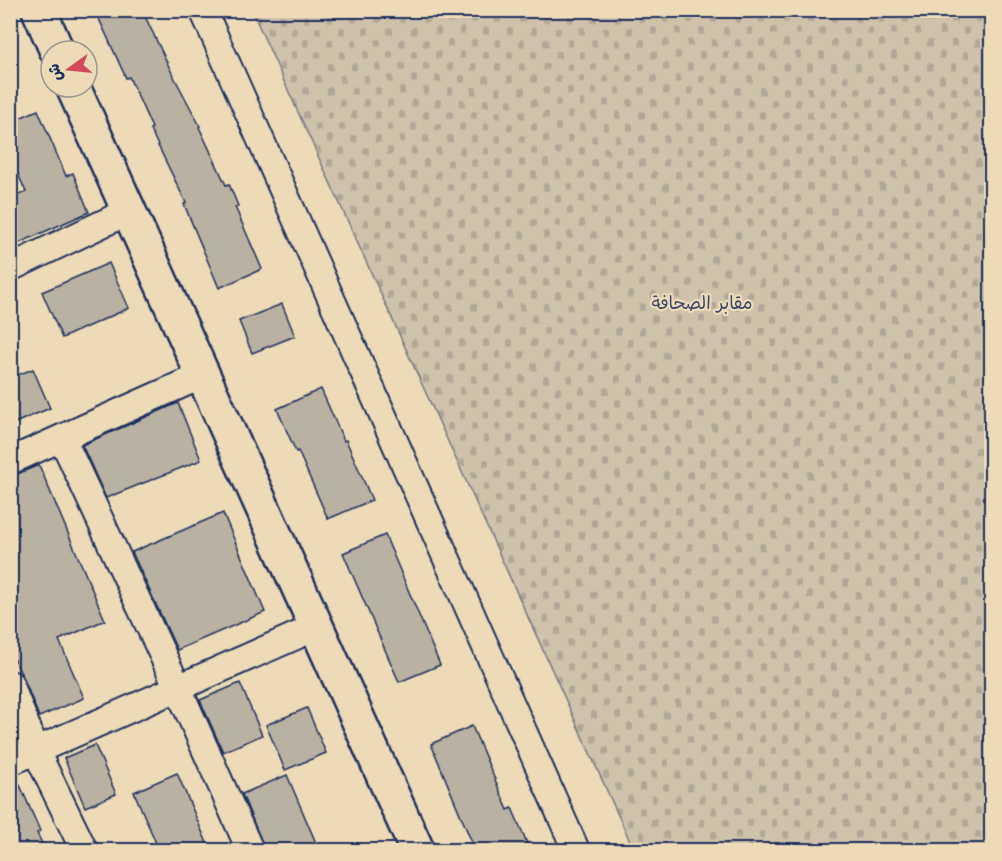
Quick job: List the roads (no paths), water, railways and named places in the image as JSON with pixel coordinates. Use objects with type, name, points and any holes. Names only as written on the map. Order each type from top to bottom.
[{"type":"street","points":[[39,10],[52,39]]},
{"type":"street","points":[[203,10],[576,850]]},
{"type":"street","points":[[78,99],[417,850]]},
{"type":"street","points":[[10,268],[129,212]]},
{"type":"street","points":[[10,461],[203,375]]},
{"type":"street","points":[[62,438],[250,850]]},
{"type":"street","points":[[10,762],[316,627]]},
{"type":"street","points":[[10,684],[36,751],[84,850]]},
{"type":"park label","name":"مقابر الصحافة","points":[[702,301]]}]
